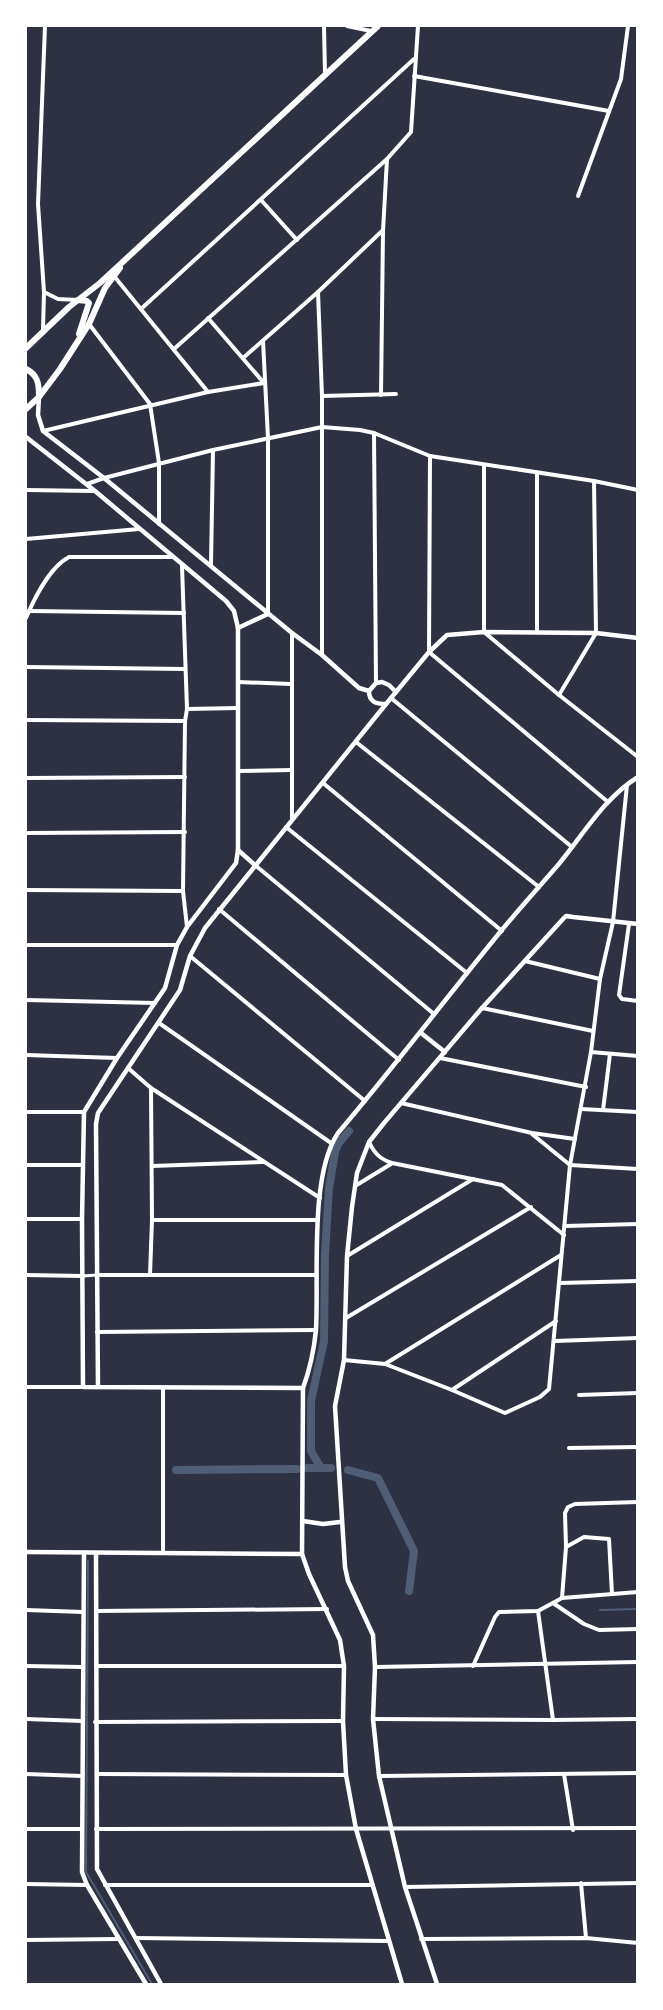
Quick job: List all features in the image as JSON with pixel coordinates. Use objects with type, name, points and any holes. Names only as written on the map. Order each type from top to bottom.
[{"type":"main road","points":[[26,348],[43,330],[130,255],[378,26]]},
{"type":"main road","points":[[26,408],[39,397],[60,369],[89,324],[105,288],[130,255]]},
{"type":"main road","points":[[74,346],[89,303],[87,300],[78,300]]},
{"type":"main road","points":[[26,369],[38,381],[39,397]]},
{"type":"street","points":[[43,330],[44,292],[38,204],[45,26]]},
{"type":"street","points":[[324,26],[325,74]]},
{"type":"street","points":[[347,26],[372,31]]},
{"type":"street","points":[[174,349],[387,159],[411,132],[418,26]]},
{"type":"street","points":[[578,196],[623,74],[628,26]]},
{"type":"street","points":[[141,309],[415,58]]},
{"type":"street","points":[[414,76],[609,111]]},
{"type":"street","points":[[381,395],[383,231],[387,159]]},
{"type":"street","points":[[261,200],[297,240]]},
{"type":"street","points":[[243,358],[383,231]]},
{"type":"street","points":[[114,276],[208,392]]},
{"type":"street","points":[[44,292],[58,299],[78,300]]},
{"type":"street","points":[[318,292],[322,396],[322,655]]},
{"type":"street","points":[[208,318],[264,383]]},
{"type":"street","points":[[89,324],[150,405],[159,463],[159,526]]},
{"type":"street","points":[[263,341],[268,438],[268,614]]},
{"type":"street","points":[[44,431],[208,392],[264,383]]},
{"type":"street","points":[[322,396],[396,394]]},
{"type":"street","points":[[39,397],[38,415],[44,431],[104,478],[159,526],[211,565],[268,614],[322,655],[359,688],[369,691]]},
{"type":"street","points":[[87,484],[159,463],[322,427],[374,433],[430,456],[638,490]]},
{"type":"street","points":[[374,433],[376,683]]},
{"type":"street","points":[[26,437],[87,484],[230,606],[236,617],[238,628],[238,850],[233,869],[187,927],[177,945],[167,983],[84,1112],[82,1165],[83,1387]]},
{"type":"street","points":[[211,565],[213,450]]},
{"type":"street","points":[[429,652],[430,456]]},
{"type":"street","points":[[484,465],[484,632],[559,696],[638,757]]},
{"type":"street","points":[[537,473],[537,632]]},
{"type":"street","points":[[559,696],[596,633],[594,481]]},
{"type":"street","points":[[26,490],[95,491]]},
{"type":"street","points":[[26,538],[139,529]]},
{"type":"street","points":[[26,618],[52,571],[60,562],[69,557],[171,557]]},
{"type":"street","points":[[182,566],[187,709],[183,891],[187,927]]},
{"type":"street","points":[[28,611],[184,613]]},
{"type":"street","points":[[238,628],[268,614]]},
{"type":"street","points":[[292,633],[292,818]]},
{"type":"street","points":[[98,1387],[97,1117],[183,984],[190,956],[201,934],[219,909],[429,652],[447,634],[596,633],[638,638]]},
{"type":"street","points":[[429,652],[608,802]]},
{"type":"street","points":[[26,667],[186,669]]},
{"type":"street","points":[[238,682],[291,684]]},
{"type":"street","points":[[369,691],[376,683],[382,682],[396,692]]},
{"type":"street","points":[[369,691],[374,703],[386,704]]},
{"type":"street","points":[[391,698],[573,848]]},
{"type":"street","points":[[187,709],[238,708]]},
{"type":"street","points":[[26,720],[185,721]]},
{"type":"street","points":[[356,742],[539,887]]},
{"type":"street","points":[[239,771],[292,770]]},
{"type":"street","points":[[26,778],[185,777]]},
{"type":"street","points":[[402,1984],[371,1885],[356,1829],[346,1775],[343,1721],[344,1666],[340,1640],[302,1554],[303,1388],[309,1370],[316,1330],[318,1220],[326,1160],[331,1143],[399,1060],[423,1035],[434,1014],[501,930],[573,848],[608,802],[638,777]]},
{"type":"street","points":[[323,783],[501,930]]},
{"type":"street","points":[[344,1360],[385,1364],[452,1390],[497,1412],[510,1412],[540,1397],[549,1389],[570,1165],[586,1087],[600,979],[613,922],[627,785]]},
{"type":"street","points":[[286,827],[468,973]]},
{"type":"street","points":[[26,833],[185,832]]},
{"type":"street","points":[[238,850],[434,1014]]},
{"type":"street","points":[[26,890],[183,891]]},
{"type":"street","points":[[219,909],[399,1060]]},
{"type":"street","points":[[436,1984],[405,1887],[390,1829],[379,1776],[373,1719],[375,1667],[373,1635],[348,1581],[340,1522],[335,1406],[344,1360],[347,1256],[355,1186],[369,1142],[482,1008],[566,916],[638,924]]},
{"type":"street","points":[[629,924],[619,995],[621,999],[638,1001]]},
{"type":"street","points":[[26,945],[177,945]]},
{"type":"street","points":[[190,956],[365,1101]]},
{"type":"street","points":[[525,961],[600,979]]},
{"type":"street","points":[[26,1000],[155,1003]]},
{"type":"street","points":[[482,1008],[593,1031]]},
{"type":"street","points":[[159,1023],[331,1143]]},
{"type":"street","points":[[423,1035],[445,1052]]},
{"type":"street","points":[[591,1052],[638,1056]]},
{"type":"street","points":[[603,1110],[610,1054]]},
{"type":"street","points":[[26,1055],[117,1058]]},
{"type":"street","points":[[440,1058],[586,1087]]},
{"type":"street","points":[[128,1068],[151,1088],[320,1198]]},
{"type":"street","points":[[150,1275],[151,1088]]},
{"type":"street","points":[[401,1103],[532,1133],[575,1139]]},
{"type":"street","points":[[581,1109],[638,1112]]},
{"type":"street","points":[[26,1112],[84,1112]]},
{"type":"street","points":[[532,1133],[570,1165],[638,1170]]},
{"type":"street","points":[[369,1142],[378,1156],[392,1163],[502,1185],[564,1236]]},
{"type":"street","points":[[152,1166],[264,1162]]},
{"type":"street","points":[[355,1186],[392,1163]]},
{"type":"street","points":[[26,1165],[82,1165]]},
{"type":"street","points":[[347,1256],[474,1178]]},
{"type":"street","points":[[346,1318],[531,1207]]},
{"type":"street","points":[[26,1218],[82,1219]]},
{"type":"street","points":[[152,1220],[318,1220]]},
{"type":"street","points":[[565,1226],[638,1224]]},
{"type":"street","points":[[385,1364],[562,1255]]},
{"type":"street","points":[[26,1275],[316,1275]]},
{"type":"street","points":[[559,1283],[638,1281]]},
{"type":"street","points":[[452,1390],[556,1321]]},
{"type":"street","points":[[96,1332],[316,1330]]},
{"type":"street","points":[[555,1341],[638,1338]]},
{"type":"street","points":[[26,1387],[303,1388]]},
{"type":"street","points":[[163,1388],[163,1553]]},
{"type":"street","points":[[579,1395],[638,1393]]},
{"type":"street","points":[[569,1448],[638,1447]]},
{"type":"street","points":[[562,1598],[566,1512],[570,1505],[638,1502]]},
{"type":"street","points":[[303,1521],[323,1524],[340,1522]]},
{"type":"street","points":[[566,1547],[584,1537],[609,1539],[612,1594]]},
{"type":"street","points":[[26,1552],[302,1554]]},
{"type":"street","points":[[84,1553],[82,1867],[87,1885],[146,1984]]},
{"type":"street","points":[[96,1553],[97,1869],[161,1984]]},
{"type":"street","points":[[473,1666],[499,1612],[538,1611],[562,1598],[638,1592]]},
{"type":"street","points":[[553,1603],[599,1630],[638,1629]]},
{"type":"street","points":[[26,1610],[82,1612]]},
{"type":"street","points":[[96,1611],[328,1610]]},
{"type":"street","points":[[538,1611],[553,1720]]},
{"type":"street","points":[[375,1667],[638,1662]]},
{"type":"street","points":[[26,1666],[82,1667]]},
{"type":"street","points":[[96,1666],[344,1666]]},
{"type":"street","points":[[26,1719],[82,1721]]},
{"type":"street","points":[[373,1719],[638,1719]]},
{"type":"street","points":[[96,1722],[343,1721]]},
{"type":"street","points":[[82,1747],[96,1747]]},
{"type":"street","points":[[379,1776],[638,1773]]},
{"type":"street","points":[[26,1774],[82,1776]]},
{"type":"street","points":[[97,1774],[346,1775]]},
{"type":"street","points":[[564,1774],[573,1830]]},
{"type":"street","points":[[96,1829],[573,1830],[638,1828]]},
{"type":"street","points":[[26,1830],[82,1829]]},
{"type":"street","points":[[581,1883],[586,1938]]},
{"type":"street","points":[[405,1887],[638,1883]]},
{"type":"street","points":[[26,1884],[87,1885]]},
{"type":"street","points":[[104,1885],[371,1885]]},
{"type":"street","points":[[136,1938],[389,1941]]},
{"type":"street","points":[[421,1939],[586,1938],[638,1943]]},
{"type":"street","points":[[26,1940],[119,1939]]},
{"type":"waterway","points":[[321,1468],[311,1451],[311,1401],[324,1341],[325,1255],[329,1188],[335,1152],[338,1144],[349,1131]]},
{"type":"waterway","points":[[307,1468],[331,1468]]},
{"type":"waterway","points":[[176,1470],[297,1469]]},
{"type":"waterway","points":[[348,1470],[378,1478],[414,1551],[409,1591]]},
{"type":"waterway","points":[[88,1561],[86,1872],[152,1984]]},
{"type":"waterway","points":[[600,1610],[638,1609]]}]
